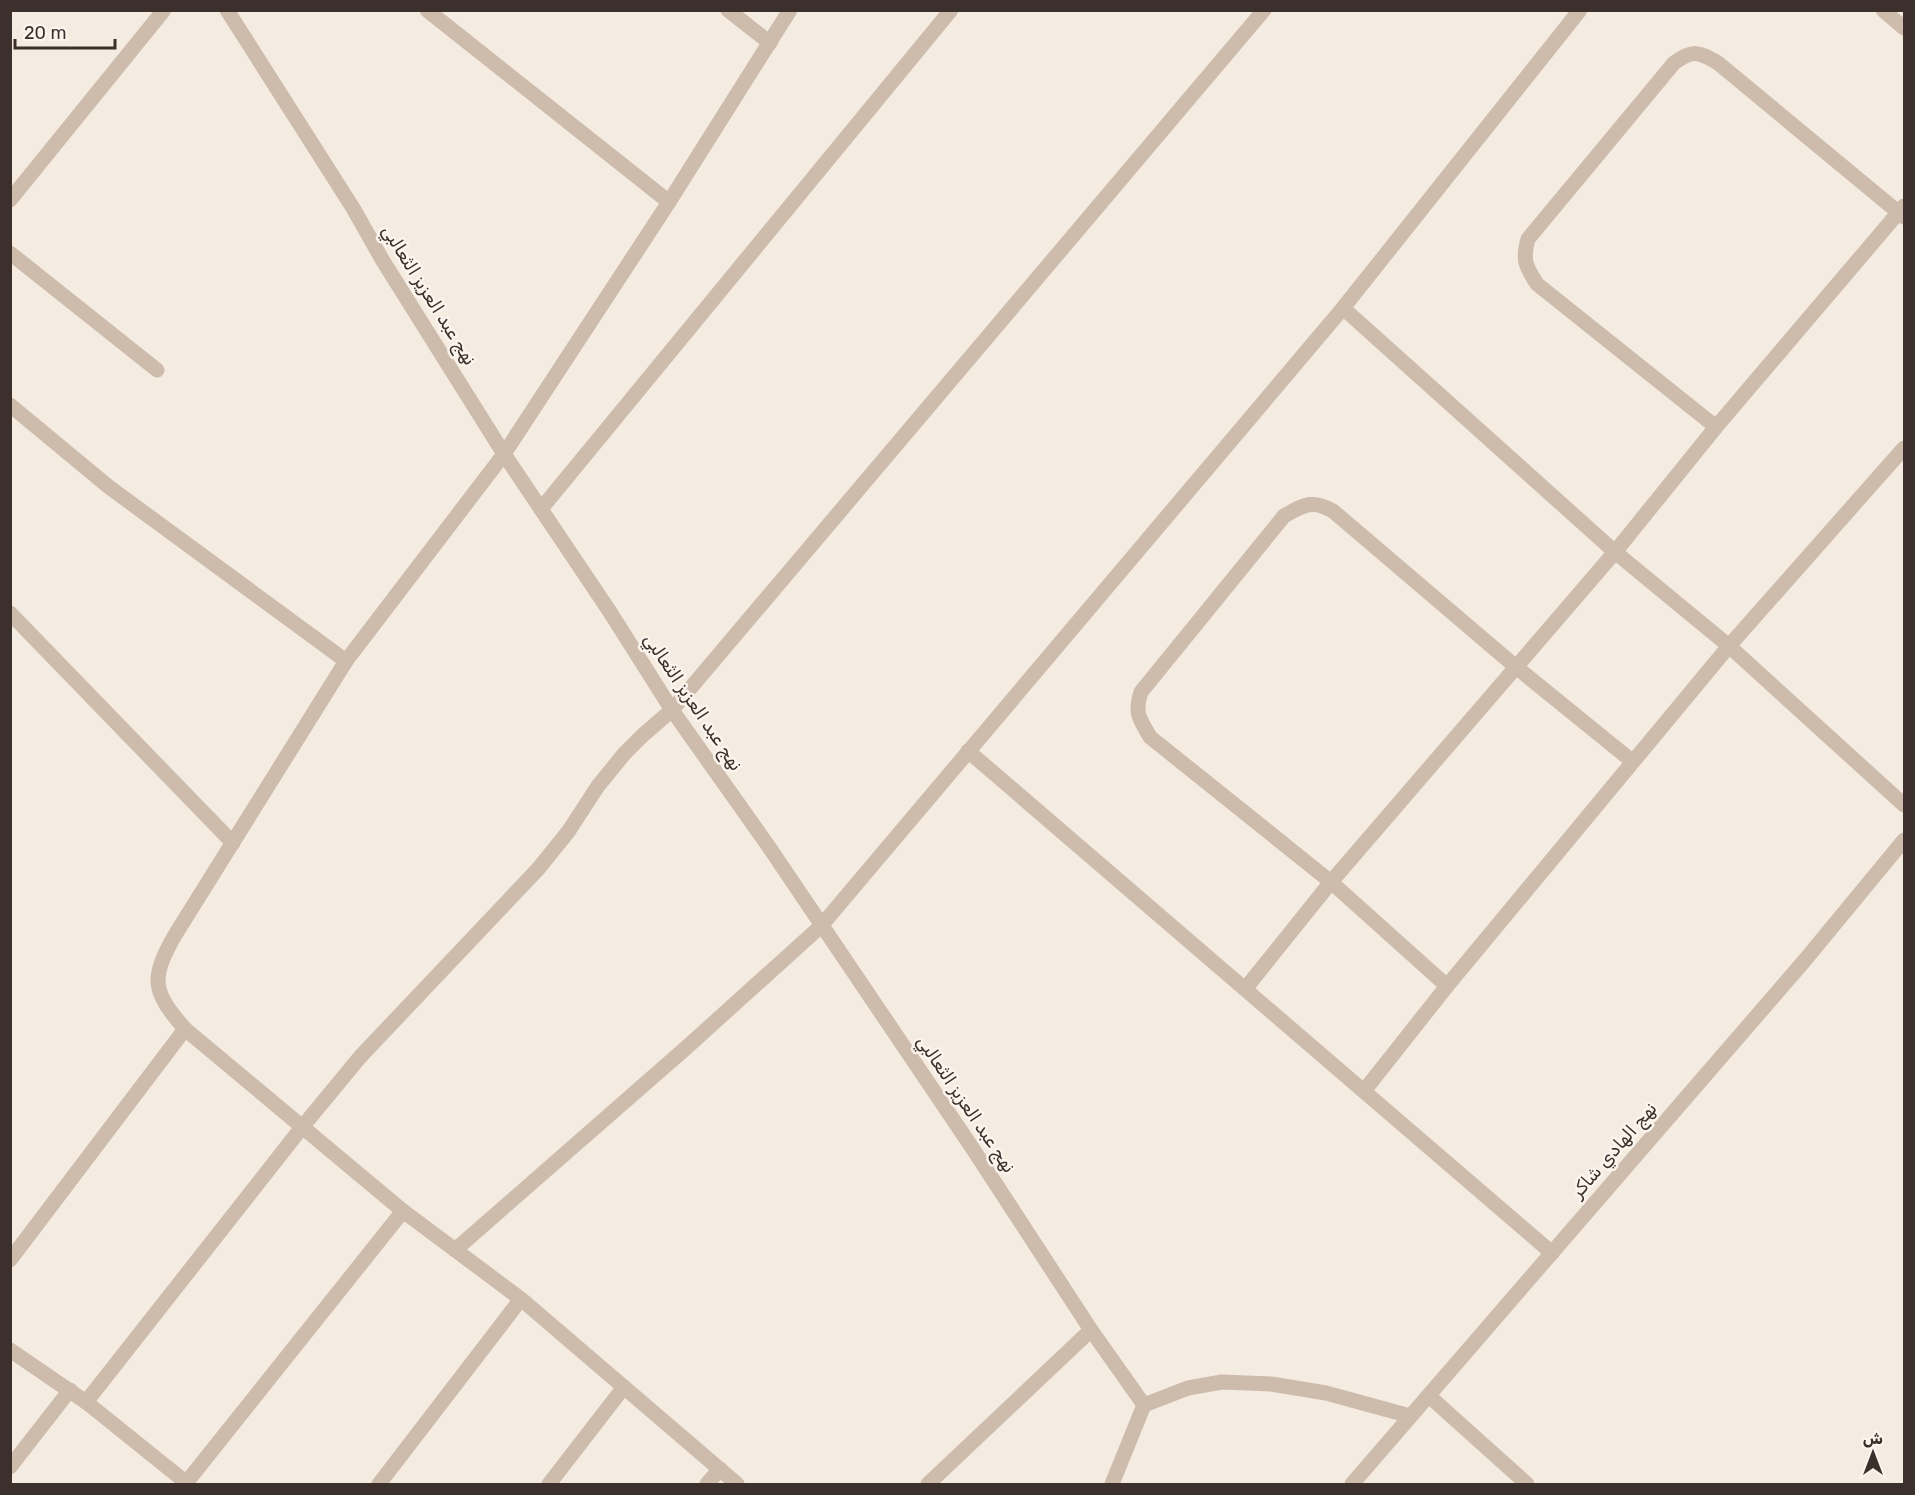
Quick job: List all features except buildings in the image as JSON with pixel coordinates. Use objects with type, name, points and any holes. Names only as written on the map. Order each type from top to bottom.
[{"type":"street","points":[[10,200],[164,10]]},
{"type":"street","name":"نهج عبد العزيز الثعالبي","points":[[226,10],[504,454],[672,710],[971,1146],[1091,1330],[1144,1405]]},
{"type":"street","points":[[427,10],[669,202]]},
{"type":"street","points":[[728,10],[770,43]]},
{"type":"street","points":[[737,1485],[521,1299],[403,1212],[185,1029],[163,1002],[158,986],[158,972],[163,956],[175,935],[346,661],[504,454],[669,202],[790,10]]},
{"type":"street","points":[[541,508],[951,10]]},
{"type":"street","points":[[86,1402],[360,1057],[538,869],[568,832],[598,786],[624,754],[672,710],[1264,10]]},
{"type":"street","points":[[455,1250],[821,926],[1343,308],[1580,10]]},
{"type":"street","points":[[1883,10],[1905,28]]},
{"type":"street","points":[[1245,989],[1331,882],[1615,552],[1716,427],[1903,212],[1718,63],[1699,52],[1685,55],[1674,63],[1528,240],[1524,254],[1527,269],[1537,284],[1716,427]]},
{"type":"street","points":[[10,253],[157,370]]},
{"type":"street","points":[[1343,308],[1615,552],[1729,646],[1905,805]]},
{"type":"street","points":[[10,405],[109,487],[346,661]]},
{"type":"street","points":[[1364,1091],[1632,761],[1729,646],[1905,448]]},
{"type":"street","points":[[1447,986],[1331,882],[1150,737],[1140,720],[1136,707],[1141,692],[1284,516],[1311,504],[1322,505],[1333,511],[1516,667],[1632,761]]},
{"type":"street","points":[[10,613],[233,843]]},
{"type":"street","points":[[968,751],[1552,1253]]},
{"type":"street","name":"نهج الهادي شاكر","points":[[1352,1485],[1805,960],[1905,840]]},
{"type":"street","points":[[10,1260],[185,1029]]},
{"type":"street","points":[[10,1350],[86,1402],[187,1484],[403,1212]]},
{"type":"street","points":[[379,1485],[521,1299]]},
{"type":"street","points":[[928,1485],[1091,1330]]},
{"type":"street","points":[[1112,1485],[1144,1405],[1188,1388],[1222,1383],[1271,1384],[1326,1392],[1410,1416]]},
{"type":"street","points":[[549,1485],[624,1387]]},
{"type":"street","points":[[10,1467],[70,1390]]},
{"type":"street","points":[[1429,1396],[1527,1485]]},
{"type":"street","points":[[708,1485],[720,1469]]}]
